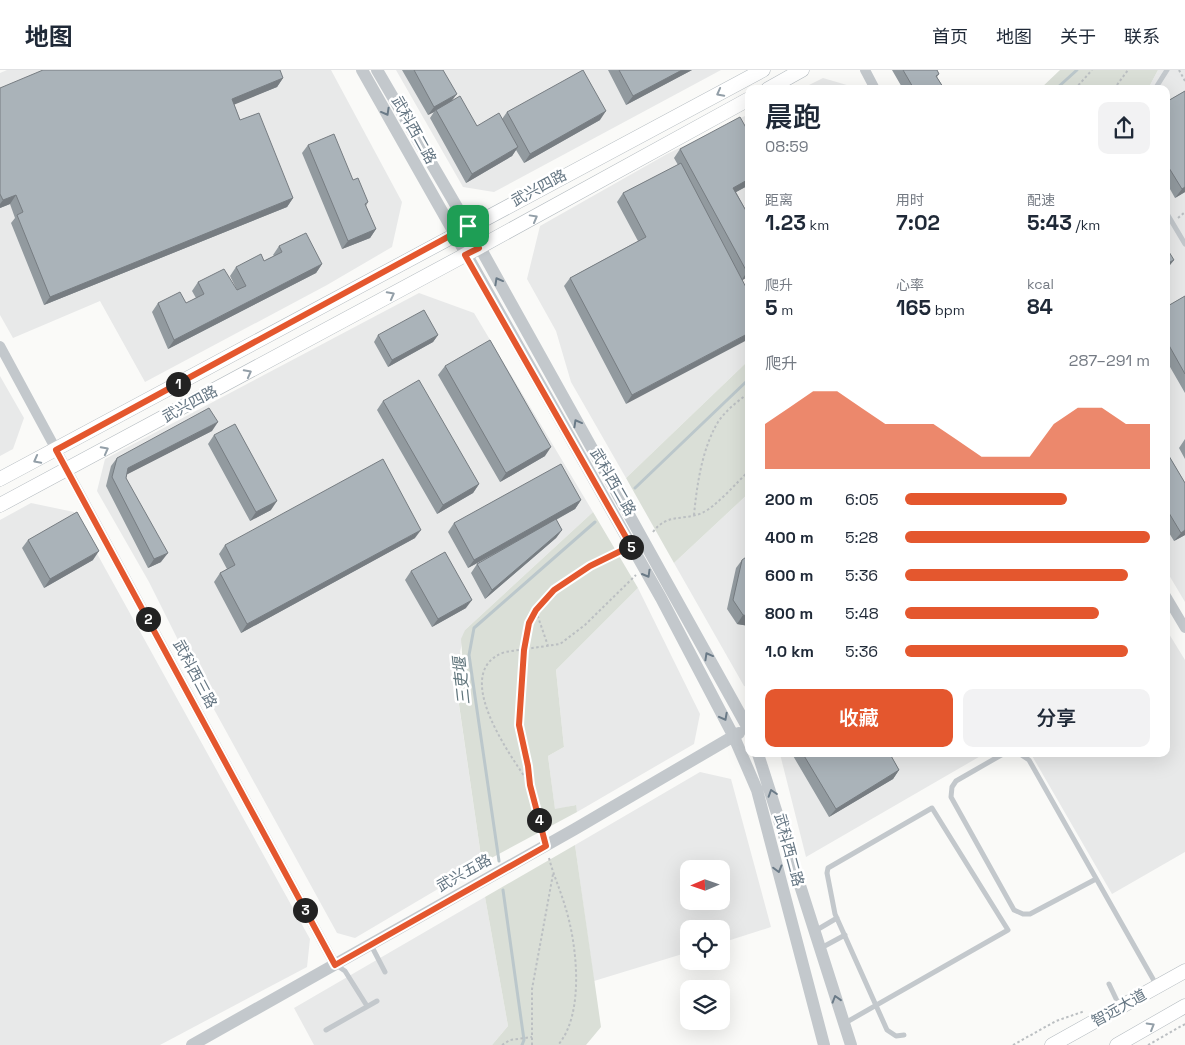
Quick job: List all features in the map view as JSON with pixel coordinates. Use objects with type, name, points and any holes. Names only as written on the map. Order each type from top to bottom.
[{"type":"main road","name":"武兴四路","points":[[0,479],[468,226],[763,70]]},
{"type":"main road","points":[[775,85],[802,70]]},
{"type":"main road","name":"武兴四路","points":[[0,505],[479,248],[745,101]]},
{"type":"main road","name":"智远大道","points":[[1052,1045],[1185,971]]},
{"type":"main road","name":"智远大道","points":[[1121,1044],[1185,1006]]},
{"type":"street","name":"武科西二路","points":[[362,70],[465,255],[644,568],[734,737],[757,790],[824,1045]]},
{"type":"street","name":"武科西二路","points":[[377,70],[468,226],[745,722]]},
{"type":"street","points":[[865,70],[873,85]]},
{"type":"street","name":"武科西三路","points":[[0,346],[335,965]]},
{"type":"street","points":[[1170,603],[1185,628]]},
{"type":"street","name":"武兴五路","points":[[192,1045],[546,846],[745,729]]},
{"type":"street","name":"武科西二路","points":[[759,757],[851,1045]]},
{"type":"lane","points":[[1158,85],[1167,70]]},
{"type":"lane","points":[[1170,219],[1185,244]]},
{"type":"lane","points":[[997,757],[956,781],[952,787],[951,797],[1014,910],[1030,914],[1096,878]]},
{"type":"lane","points":[[1025,757],[1030,760],[1157,987]]},
{"type":"lane","points":[[844,1023],[876,1007],[1008,930],[932,808],[828,868],[826,873],[837,918],[876,1007],[887,1030],[896,1036],[904,1035]]},
{"type":"lane","points":[[815,931],[837,918]]},
{"type":"lane","points":[[820,948],[845,935]]},
{"type":"lane","points":[[371,944],[385,972]]},
{"type":"lane","points":[[335,965],[345,971],[367,1006]]},
{"type":"lane","points":[[1109,984],[1120,1007]]},
{"type":"lane","points":[[326,1030],[377,1001]]},
{"type":"path","points":[[1079,85],[1092,70]]},
{"type":"path","points":[[1117,85],[1128,70]]},
{"type":"path","points":[[1179,70],[1185,81]]},
{"type":"path","points":[[694,515],[697,488],[710,439],[719,422],[745,397]]},
{"type":"path","points":[[646,546],[659,523],[680,516],[694,515],[708,508],[745,475]]},
{"type":"path","points":[[558,1045],[570,1024],[575,1010],[575,970],[566,907],[553,874],[530,785],[518,719],[524,650],[529,623],[536,610],[554,590],[590,566],[631,546]]},
{"type":"path","points":[[530,785],[508,752],[489,716],[481,679],[488,663],[497,655],[560,644],[585,625],[644,568]]},
{"type":"path","points":[[536,610],[548,646]]},
{"type":"path","points":[[532,1045],[532,989],[553,874]]},
{"type":"path","points":[[1013,1045],[1056,1021],[1088,1011]]},
{"type":"path","points":[[1148,1045],[1185,1024]]},
{"type":"path","points":[[502,1045],[510,1040],[531,1037]]},
{"type":"shaded area","points":[[7,70],[331,70],[402,202],[392,247],[327,285],[145,382],[100,301],[13,338],[0,315],[0,73]]},
{"type":"shaded area","points":[[396,70],[721,70],[494,192],[463,187]]},
{"type":"shaded area","points":[[1060,70],[1158,70],[1150,85],[1044,85]]},
{"type":"shaded area","points":[[1158,70],[1185,70],[1185,602],[1170,577],[1170,85],[1150,85]]},
{"type":"shaded area","points":[[823,78],[847,85],[809,85]]},
{"type":"shaded area","points":[[745,116],[745,364],[626,478],[571,382],[556,331],[527,279],[540,226],[667,154]]},
{"type":"shaded area","points":[[419,293],[474,313],[593,512],[465,630],[460,652],[463,665],[454,671],[482,863],[355,938],[337,933],[199,682],[149,582],[97,491],[105,459]]},
{"type":"shaded area","points":[[745,364],[745,497],[674,563],[626,478]]},
{"type":"shaded area","points":[[0,376],[24,418],[13,449],[0,456]]},
{"type":"shaded area","points":[[745,497],[745,686],[744,686],[674,563]]},
{"type":"shaded area","points":[[31,503],[74,512],[310,939],[307,967],[160,1045],[0,1045],[0,520]]},
{"type":"shaded area","points":[[593,512],[638,588],[556,670],[564,747],[548,756],[555,809],[576,805],[577,812],[482,863],[454,670],[463,665],[461,639],[465,630]]},
{"type":"shaded area","points":[[638,588],[700,714],[694,744],[577,812],[575,805],[555,810],[548,756],[564,747],[556,670]]},
{"type":"shaded area","points":[[1170,636],[1185,660],[1185,852],[1112,894],[1033,757],[1170,757]]},
{"type":"shaded area","points":[[781,757],[979,757],[806,857]]},
{"type":"shaded area","points":[[700,772],[731,779],[771,927],[730,940],[730,920],[680,920],[680,955],[594,981],[575,845]]},
{"type":"shaded area","points":[[575,845],[601,1027],[586,1045],[492,1045],[508,1026],[485,897]]},
{"type":"shaded area","points":[[485,897],[508,1026],[492,1045],[314,1045],[294,1008]]},
{"type":"building","points":[[43,70],[280,70],[283,78],[232,99],[240,120],[259,113],[293,198],[50,297],[17,215],[23,212],[16,195],[3,200],[0,194],[0,88]]},
{"type":"building","points":[[414,70],[443,70],[457,94],[434,107]]},
{"type":"building","points":[[583,70],[606,111],[530,154],[507,112]]},
{"type":"building","points":[[619,70],[682,70],[633,96]]},
{"type":"building","points":[[903,70],[937,70],[939,74],[936,76],[942,85],[912,85]]},
{"type":"building","points":[[1185,91],[1185,187],[1182,189],[1170,170],[1170,100]]},
{"type":"building","points":[[460,96],[477,126],[499,113],[518,147],[472,174],[436,110]]},
{"type":"building","points":[[740,117],[745,126],[745,181],[733,188],[745,209],[745,268],[680,149]]},
{"type":"building","points":[[334,134],[353,180],[358,178],[368,202],[365,204],[376,229],[348,241],[308,145]]},
{"type":"building","points":[[681,163],[745,285],[745,335],[632,395],[570,278],[646,237],[623,193]]},
{"type":"building","points":[[306,233],[322,264],[174,340],[158,303],[180,292],[186,303],[204,294],[198,282],[224,269],[237,290],[246,286],[236,267],[261,254],[264,261],[282,252],[279,246]]},
{"type":"building","points":[[1170,254],[1174,260],[1170,262]]},
{"type":"building","points":[[1185,296],[1185,374],[1170,347],[1170,305]]},
{"type":"building","points":[[424,310],[438,335],[392,360],[378,335]]},
{"type":"building","points":[[490,340],[551,447],[506,473],[445,366]]},
{"type":"building","points":[[419,380],[479,484],[443,505],[383,401]]},
{"type":"building","points":[[209,408],[218,422],[128,468],[126,478],[168,553],[154,559],[112,477],[117,458]]},
{"type":"building","points":[[235,424],[277,501],[256,512],[214,435]]},
{"type":"building","points":[[1170,458],[1185,483],[1185,530],[1181,533],[1170,515]]},
{"type":"building","points":[[383,459],[421,530],[247,624],[220,573],[235,565],[225,545]]},
{"type":"building","points":[[561,464],[581,500],[474,560],[454,523]]},
{"type":"building","points":[[77,512],[99,551],[50,579],[28,540]]},
{"type":"building","points":[[556,519],[562,530],[492,590],[477,564]]},
{"type":"building","points":[[445,552],[472,600],[438,619],[411,571]]},
{"type":"building","points":[[745,558],[745,615],[733,600],[742,560]]},
{"type":"building","points":[[805,757],[892,757],[899,770],[836,809]]},
{"type":"waterway","name":"三吏堰","points":[[1060,85],[1077,70]]},
{"type":"waterway","name":"三吏堰","points":[[635,488],[745,383]]},
{"type":"waterway","name":"三吏堰","points":[[499,861],[469,655],[474,628],[595,522]]},
{"type":"waterway","name":"三吏堰","points":[[503,890],[524,1040],[522,1045]]},
{"type":"route","points":[[468,226],[479,248],[465,255],[631,546],[590,566],[554,590],[536,610],[529,623],[524,650],[518,713],[530,785],[546,846],[335,965],[56,450],[468,226]]}]
